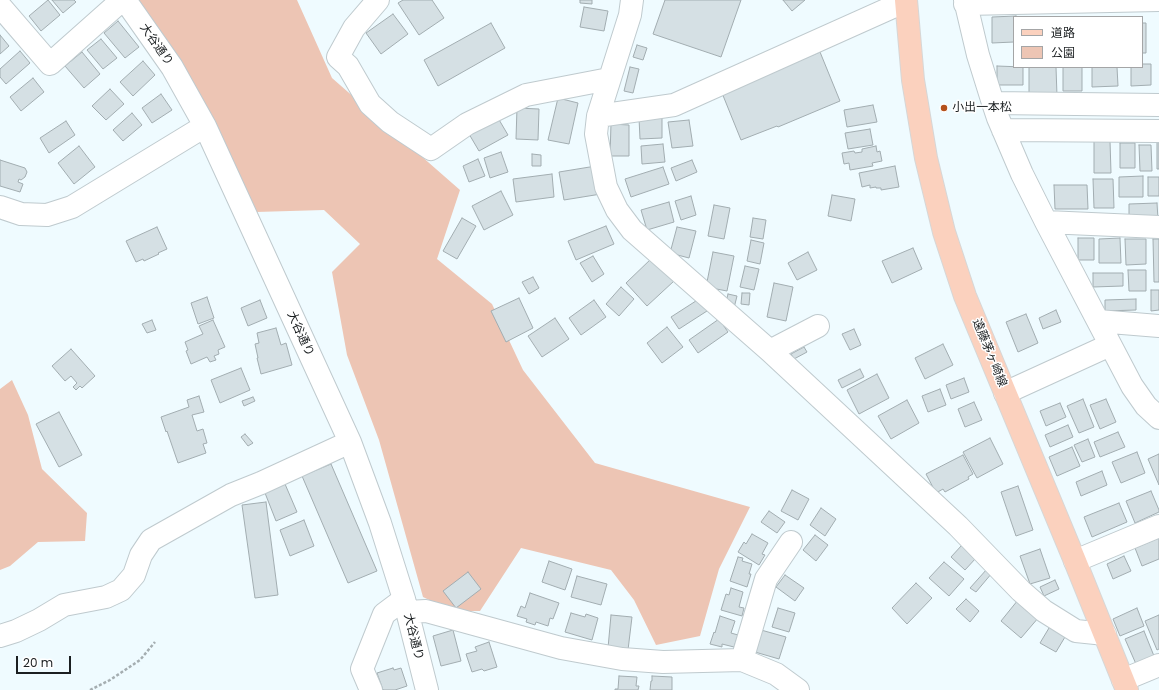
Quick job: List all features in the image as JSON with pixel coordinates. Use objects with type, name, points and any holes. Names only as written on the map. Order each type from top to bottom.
[{"type":"main road","name":"遠藤茅ヶ崎線","points":[[906,1],[913,80],[926,158],[943,224],[965,296],[1125,685]]},
{"type":"street","points":[[0,6],[50,64],[122,0]]},
{"type":"street","name":"大谷通り","points":[[125,0],[172,67],[206,126],[350,442],[380,523],[405,605],[427,690]]},
{"type":"street","points":[[378,0],[354,28],[338,57],[348,66],[370,104],[390,122],[431,149],[467,124],[526,95],[609,79]]},
{"type":"street","points":[[632,0],[630,15],[598,116],[596,134],[606,187],[617,210],[632,230],[770,351],[958,526],[1021,591],[1038,606],[1076,631],[1105,634]]},
{"type":"street","points":[[1159,0],[965,2],[978,55],[993,102],[1022,174],[1132,386],[1146,406],[1159,418]]},
{"type":"street","points":[[598,116],[674,105],[906,1]]},
{"type":"street","points":[[993,102],[1159,105]]},
{"type":"street","points":[[0,207],[21,214],[47,215],[72,207],[206,126]]},
{"type":"street","points":[[1003,130],[1159,131]]},
{"type":"street","points":[[1046,222],[1159,227]]},
{"type":"street","points":[[1098,321],[1159,326]]},
{"type":"street","points":[[770,351],[818,326]]},
{"type":"street","points":[[1005,394],[1110,345]]},
{"type":"street","points":[[0,636],[16,631],[39,620],[64,605],[106,597],[121,590],[134,575],[141,555],[150,540],[231,495],[261,483],[350,442]]},
{"type":"street","points":[[1075,562],[1159,526]]},
{"type":"street","points":[[742,660],[766,580],[791,542]]},
{"type":"street","points":[[371,690],[362,669],[384,614],[405,605],[561,648],[622,658],[663,662],[742,660],[776,674],[798,690]]},
{"type":"street","points":[[1125,685],[1159,666]]},
{"type":"path","points":[[90,690],[110,680],[140,660],[155,642]]},
{"type":"green space","points":[[135,0],[297,0],[332,78],[460,190],[437,259],[492,304],[523,370],[595,463],[750,507],[719,569],[700,636],[656,645],[634,600],[611,570],[521,548],[480,611],[452,611],[423,597],[379,440],[347,355],[332,272],[360,244],[324,210],[256,212]]},
{"type":"green space","points":[[12,380],[28,415],[42,469],[87,513],[85,541],[38,542],[10,566],[0,570],[0,389]]},
{"type":"building","points":[[48,0],[60,15],[41,31],[29,16]]},
{"type":"building","points":[[52,0],[74,0],[76,2],[63,13]]},
{"type":"building","points":[[403,0],[432,0],[444,18],[419,35],[398,3]]},
{"type":"building","points":[[580,0],[592,0],[592,4],[580,3]]},
{"type":"building","points":[[665,0],[741,0],[721,57],[653,34]]},
{"type":"building","points":[[783,0],[805,0],[792,11]]},
{"type":"building","points":[[584,7],[608,11],[604,31],[580,27]]},
{"type":"building","points":[[393,14],[408,34],[381,54],[366,33]]},
{"type":"building","points":[[1013,16],[1013,42],[992,43],[992,17]]},
{"type":"building","points":[[118,21],[139,47],[125,58],[104,33]]},
{"type":"building","points":[[491,23],[505,48],[438,86],[424,60]]},
{"type":"building","points":[[1143,23],[1146,23],[1146,53],[1143,53]]},
{"type":"building","points":[[0,35],[9,46],[0,54]]},
{"type":"building","points":[[101,39],[117,58],[103,69],[87,50]]},
{"type":"building","points":[[637,45],[647,48],[643,60],[633,57]]},
{"type":"building","points":[[20,51],[30,63],[6,84],[0,77],[0,69]]},
{"type":"building","points":[[82,52],[100,74],[84,88],[65,66]]},
{"type":"building","points":[[820,52],[840,101],[778,127],[777,126],[741,140],[722,93]]},
{"type":"building","points":[[143,61],[155,75],[133,96],[120,82]]},
{"type":"building","points":[[1143,64],[1151,64],[1151,85],[1131,86],[1131,68],[1143,68]]},
{"type":"building","points":[[997,66],[1023,68],[1023,85],[997,85]]},
{"type":"building","points":[[630,67],[639,69],[633,93],[624,91]]},
{"type":"building","points":[[1029,68],[1056,68],[1057,96],[1029,96]]},
{"type":"building","points":[[1063,68],[1082,68],[1082,91],[1063,91]]},
{"type":"building","points":[[1092,68],[1117,68],[1118,86],[1092,87]]},
{"type":"building","points":[[33,78],[44,92],[21,111],[10,97]]},
{"type":"building","points":[[110,89],[124,104],[106,120],[92,106]]},
{"type":"building","points":[[161,94],[172,110],[152,123],[142,108]]},
{"type":"building","points":[[558,98],[578,103],[569,144],[548,140]]},
{"type":"building","points":[[873,105],[877,122],[847,127],[844,110]]},
{"type":"building","points":[[517,108],[539,109],[538,140],[516,139]]},
{"type":"building","points":[[132,113],[142,125],[123,141],[113,130]]},
{"type":"building","points":[[662,117],[662,138],[640,139],[639,118]]},
{"type":"building","points":[[498,118],[508,135],[479,151],[469,134]]},
{"type":"building","points":[[689,120],[693,146],[672,148],[668,122]]},
{"type":"building","points":[[66,121],[75,135],[49,153],[40,138]]},
{"type":"building","points":[[611,124],[629,125],[629,156],[610,156]]},
{"type":"building","points":[[870,129],[873,145],[848,149],[845,133]]},
{"type":"building","points":[[1094,141],[1110,141],[1111,173],[1094,173]]},
{"type":"building","points":[[1157,141],[1159,141],[1159,169],[1157,169]]},
{"type":"building","points":[[1120,143],[1135,143],[1135,168],[1120,168]]},
{"type":"building","points":[[663,144],[665,162],[642,164],[641,146]]},
{"type":"building","points":[[1139,145],[1151,145],[1152,171],[1140,171]]},
{"type":"building","points":[[79,146],[95,167],[74,184],[58,163]]},
{"type":"building","points":[[876,146],[877,152],[880,151],[882,161],[872,163],[873,166],[850,170],[849,163],[844,164],[842,153],[854,151],[855,153],[862,152],[862,149]]},
{"type":"building","points":[[501,152],[508,172],[490,178],[484,158]]},
{"type":"building","points":[[532,154],[541,155],[541,166],[532,166]]},
{"type":"building","points":[[478,159],[485,176],[469,182],[463,166]]},
{"type":"building","points":[[0,160],[25,168],[27,172],[25,177],[21,180],[19,179],[18,182],[23,184],[20,192],[0,186]]},
{"type":"building","points":[[692,160],[697,172],[676,181],[671,168]]},
{"type":"building","points":[[596,166],[601,194],[564,200],[559,172]]},
{"type":"building","points":[[895,166],[899,187],[881,190],[881,188],[876,187],[870,188],[870,185],[862,187],[859,173]]},
{"type":"building","points":[[663,167],[669,184],[631,197],[625,179]]},
{"type":"building","points":[[552,174],[554,197],[516,202],[513,179]]},
{"type":"building","points":[[1143,176],[1143,197],[1119,197],[1119,177]]},
{"type":"building","points":[[1148,177],[1159,177],[1159,196],[1148,196]]},
{"type":"building","points":[[1093,179],[1113,179],[1114,208],[1094,208]]},
{"type":"building","points":[[1054,185],[1087,185],[1088,209],[1055,209]]},
{"type":"building","points":[[501,191],[513,215],[484,230],[472,206]]},
{"type":"building","points":[[832,195],[855,199],[851,221],[828,216]]},
{"type":"building","points":[[691,196],[696,215],[681,220],[675,201]]},
{"type":"building","points":[[669,202],[674,222],[647,230],[641,210]]},
{"type":"building","points":[[1157,203],[1158,219],[1129,220],[1129,204]]},
{"type":"building","points":[[714,205],[730,208],[724,239],[708,236]]},
{"type":"building","points":[[462,218],[476,226],[457,259],[443,251]]},
{"type":"building","points":[[753,218],[766,220],[763,239],[750,237]]},
{"type":"building","points":[[606,226],[614,244],[576,260],[568,241]]},
{"type":"building","points":[[157,227],[167,249],[144,261],[143,259],[136,262],[126,241]]},
{"type":"building","points":[[677,227],[696,231],[689,258],[670,253]]},
{"type":"building","points":[[1078,238],[1094,238],[1094,260],[1078,260]]},
{"type":"building","points":[[1120,238],[1121,263],[1099,263],[1099,239]]},
{"type":"building","points":[[1125,239],[1146,239],[1146,264],[1126,265]]},
{"type":"building","points":[[1153,239],[1159,239],[1159,282],[1154,282]]},
{"type":"building","points":[[751,240],[764,243],[760,264],[747,261]]},
{"type":"building","points":[[913,248],[922,269],[892,283],[882,261]]},
{"type":"building","points":[[713,252],[734,256],[727,291],[706,287]]},
{"type":"building","points":[[808,252],[817,270],[797,280],[788,263]]},
{"type":"building","points":[[593,256],[604,274],[592,282],[580,263]]},
{"type":"building","points":[[652,258],[674,281],[647,306],[626,283]]},
{"type":"building","points":[[745,266],[759,269],[754,290],[740,287]]},
{"type":"building","points":[[1128,270],[1146,270],[1146,291],[1129,291]]},
{"type":"building","points":[[1093,273],[1123,273],[1123,286],[1093,287]]},
{"type":"building","points":[[533,277],[539,288],[529,294],[522,282]]},
{"type":"building","points":[[774,283],[793,287],[786,321],[767,317]]},
{"type":"building","points":[[621,287],[634,299],[619,316],[606,304]]},
{"type":"building","points":[[1151,290],[1159,290],[1159,310],[1151,311]]},
{"type":"building","points":[[742,293],[750,293],[749,305],[741,304]]},
{"type":"building","points":[[728,294],[737,296],[734,308],[725,307]]},
{"type":"building","points":[[207,297],[214,318],[198,324],[191,303]]},
{"type":"building","points":[[519,298],[533,328],[506,342],[491,311]]},
{"type":"building","points":[[699,299],[707,311],[679,329],[671,317]]},
{"type":"building","points":[[1136,299],[1136,310],[1105,311],[1105,300]]},
{"type":"building","points":[[260,300],[267,318],[248,326],[241,308]]},
{"type":"building","points":[[594,300],[606,317],[581,335],[569,318]]},
{"type":"building","points":[[1056,310],[1061,322],[1043,329],[1039,318]]},
{"type":"building","points":[[1026,314],[1038,343],[1018,352],[1006,322]]},
{"type":"building","points":[[555,318],[569,339],[542,357],[528,336]]},
{"type":"building","points":[[719,319],[728,332],[698,353],[689,340]]},
{"type":"building","points":[[152,320],[156,330],[147,333],[142,324]]},
{"type":"building","points":[[213,320],[225,347],[218,350],[219,354],[214,356],[216,360],[210,362],[207,357],[191,364],[186,351],[188,350],[185,342],[203,334],[199,326]]},
{"type":"building","points":[[667,327],[683,347],[662,363],[647,343]]},
{"type":"building","points":[[276,328],[281,345],[286,343],[292,365],[261,374],[255,344],[259,343],[257,333]]},
{"type":"building","points":[[854,329],[861,345],[850,350],[842,334]]},
{"type":"building","points":[[943,344],[953,365],[925,379],[915,358]]},
{"type":"building","points":[[804,347],[807,352],[794,359],[791,354]]},
{"type":"building","points":[[71,349],[95,376],[82,388],[80,386],[76,390],[73,387],[77,383],[71,376],[65,381],[52,366]]},
{"type":"building","points":[[241,368],[250,390],[220,403],[211,380]]},
{"type":"building","points":[[860,369],[864,377],[842,388],[838,380]]},
{"type":"building","points":[[877,374],[889,398],[859,414],[847,390]]},
{"type":"building","points":[[964,378],[969,392],[951,399],[946,385]]},
{"type":"building","points":[[940,389],[946,405],[928,412],[922,396]]},
{"type":"building","points":[[199,396],[204,412],[192,415],[197,431],[203,429],[207,443],[203,444],[206,453],[178,463],[161,417],[189,407],[187,400]]},
{"type":"building","points":[[253,397],[255,401],[244,406],[242,401]]},
{"type":"building","points":[[1083,399],[1094,427],[1079,433],[1067,406]]},
{"type":"building","points":[[1106,399],[1116,422],[1100,429],[1090,405]]},
{"type":"building","points":[[907,400],[919,423],[891,439],[878,416]]},
{"type":"building","points":[[974,402],[982,420],[965,427],[958,409]]},
{"type":"building","points":[[1060,403],[1066,417],[1046,426],[1040,411]]},
{"type":"building","points":[[59,412],[82,455],[59,467],[36,424]]},
{"type":"building","points":[[1068,425],[1073,437],[1050,447],[1045,435]]},
{"type":"building","points":[[1118,432],[1125,447],[1100,457],[1094,442]]},
{"type":"building","points":[[245,434],[253,443],[248,446],[241,437]]},
{"type":"building","points":[[990,438],[1003,464],[977,478],[963,452]]},
{"type":"building","points":[[1088,439],[1095,457],[1082,462],[1074,445]]},
{"type":"building","points":[[1072,447],[1080,466],[1057,476],[1049,457]]},
{"type":"building","points":[[1137,452],[1145,473],[1121,483],[1112,462]]},
{"type":"building","points":[[1159,454],[1159,485],[1148,459]]},
{"type":"building","points":[[963,455],[973,474],[968,477],[969,479],[945,492],[943,489],[936,493],[926,474]]},
{"type":"building","points":[[331,464],[377,571],[348,583],[302,476]]},
{"type":"building","points":[[1102,471],[1107,485],[1081,496],[1076,482]]},
{"type":"building","points":[[285,484],[297,512],[276,521],[265,493]]},
{"type":"building","points":[[1018,486],[1033,530],[1016,536],[1001,492]]},
{"type":"building","points":[[792,490],[809,499],[798,520],[781,511]]},
{"type":"building","points":[[1151,491],[1159,512],[1135,523],[1126,501]]},
{"type":"building","points":[[266,502],[278,595],[255,598],[242,505]]},
{"type":"building","points":[[1119,503],[1127,522],[1092,537],[1084,517]]},
{"type":"building","points":[[821,508],[836,519],[825,536],[810,525]]},
{"type":"building","points":[[769,511],[785,522],[777,533],[761,522]]},
{"type":"building","points":[[304,520],[314,546],[290,556],[280,530]]},
{"type":"building","points":[[752,534],[768,543],[762,554],[765,555],[759,565],[738,552],[744,542],[746,544]]},
{"type":"building","points":[[815,535],[828,545],[816,561],[803,550]]},
{"type":"building","points":[[1159,538],[1159,559],[1142,566],[1135,548]]},
{"type":"building","points":[[962,545],[976,558],[965,570],[951,557]]},
{"type":"building","points":[[1040,549],[1050,578],[1030,584],[1020,556]]},
{"type":"building","points":[[1124,556],[1131,571],[1113,579],[1107,564]]},
{"type":"building","points":[[738,557],[743,558],[742,561],[752,564],[747,587],[730,581]]},
{"type":"building","points":[[549,561],[572,569],[565,590],[542,582]]},
{"type":"building","points":[[944,562],[964,579],[949,596],[929,578]]},
{"type":"building","points":[[987,569],[992,573],[976,592],[970,588]]},
{"type":"building","points":[[468,572],[481,589],[456,608],[443,591]]},
{"type":"building","points":[[785,575],[804,588],[795,601],[776,587]]},
{"type":"building","points":[[577,576],[607,584],[601,605],[571,597]]},
{"type":"building","points":[[1055,580],[1059,589],[1044,596],[1040,587]]},
{"type":"building","points":[[916,583],[932,598],[907,624],[892,608]]},
{"type":"building","points":[[731,588],[743,592],[739,607],[744,608],[742,616],[721,610],[726,594],[729,595]]},
{"type":"building","points":[[530,593],[559,603],[553,619],[550,618],[548,626],[536,622],[535,625],[526,622],[527,619],[517,616],[521,606],[525,608]]},
{"type":"building","points":[[966,599],[979,611],[970,622],[956,609]]},
{"type":"building","points":[[1018,600],[1039,617],[1021,638],[1001,621]]},
{"type":"building","points":[[778,608],[795,613],[789,632],[772,627]]},
{"type":"building","points":[[1137,608],[1144,626],[1120,636],[1113,619]]},
{"type":"building","points":[[571,613],[585,617],[586,614],[598,618],[592,640],[565,632]]},
{"type":"building","points":[[611,615],[632,617],[628,650],[608,648]]},
{"type":"building","points":[[1159,615],[1159,649],[1157,650],[1145,621]]},
{"type":"building","points":[[720,616],[735,621],[731,633],[738,635],[734,647],[722,644],[722,647],[710,644]]},
{"type":"building","points":[[1052,623],[1068,632],[1056,652],[1040,643]]},
{"type":"building","points":[[453,630],[461,661],[441,666],[433,636]]},
{"type":"building","points":[[761,630],[786,637],[779,659],[755,652]]},
{"type":"building","points":[[1144,631],[1154,656],[1136,664],[1125,639]]},
{"type":"building","points":[[489,642],[497,667],[484,671],[482,669],[472,672],[466,654],[477,651],[475,647]]},
{"type":"building","points":[[393,668],[394,670],[401,668],[407,686],[395,690],[383,690],[377,673]]},
{"type":"building","points":[[619,676],[637,677],[636,686],[639,686],[638,690],[615,690],[618,689]]},
{"type":"building","points":[[652,676],[672,677],[672,690],[650,690]]},
{"type":"place","name":"小出一本松","points":[[944,108]]}]
